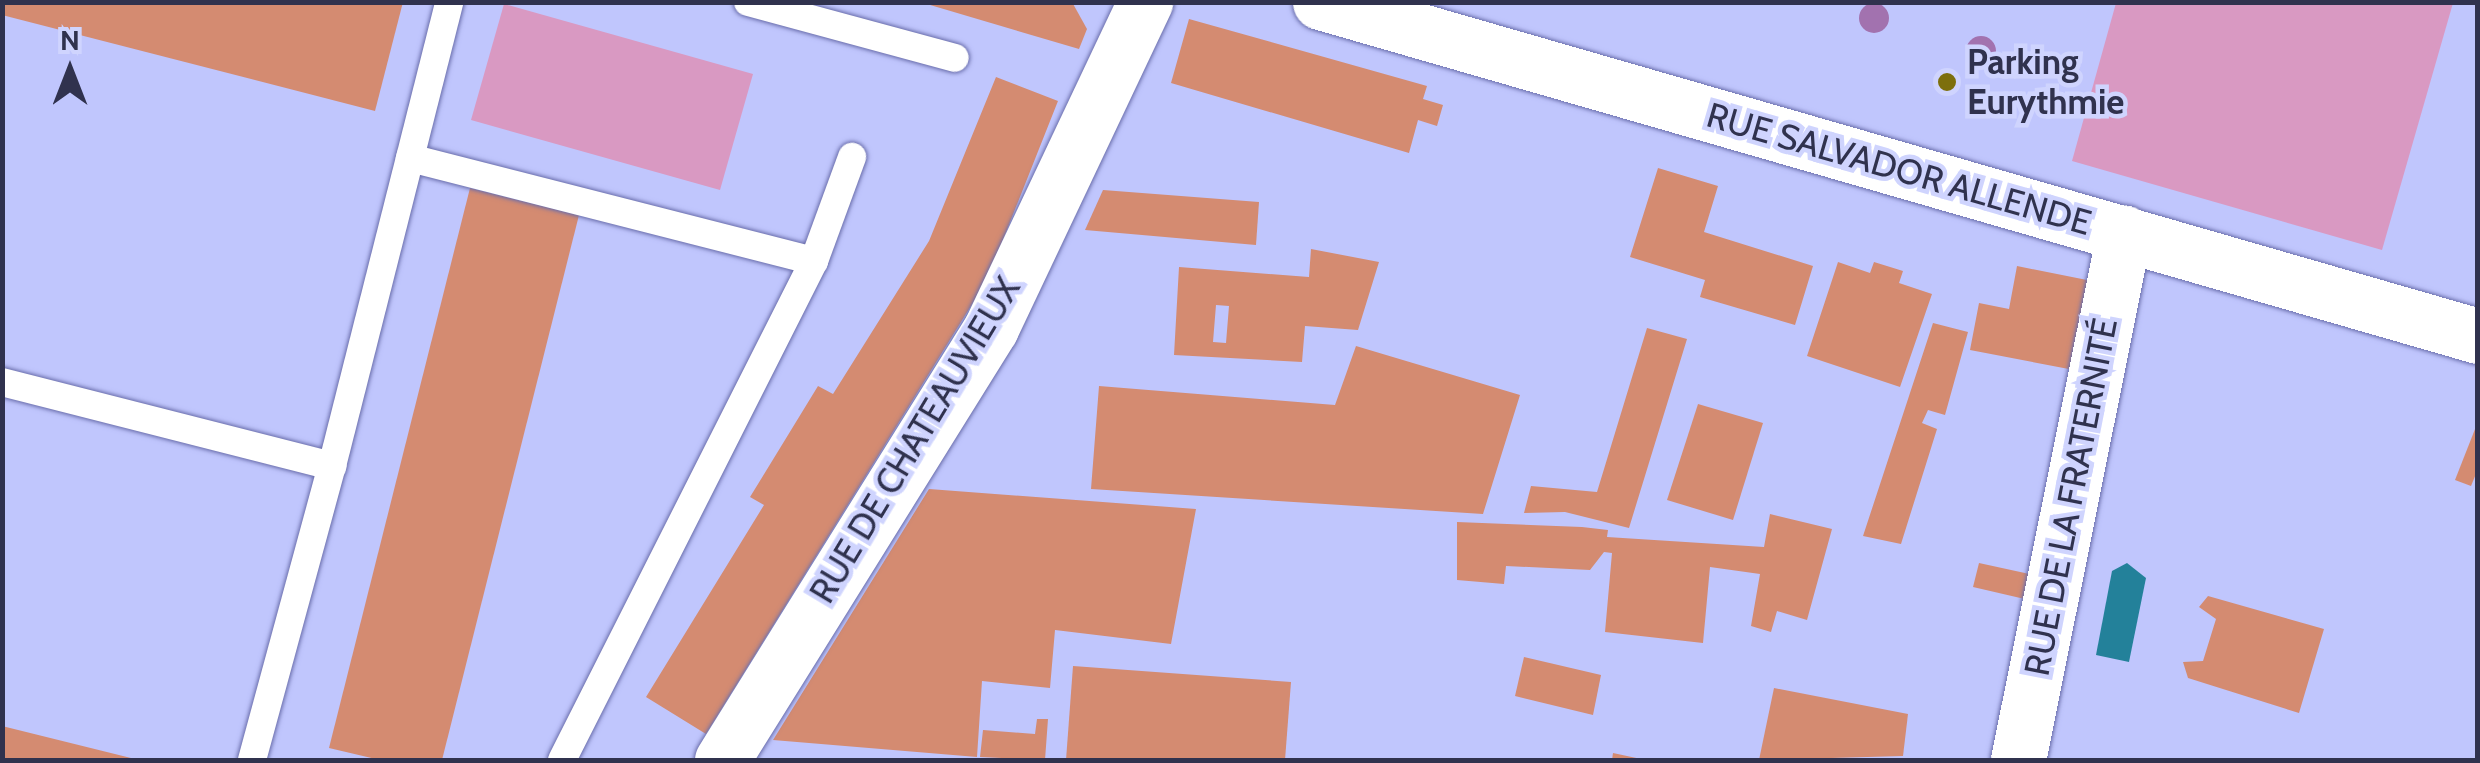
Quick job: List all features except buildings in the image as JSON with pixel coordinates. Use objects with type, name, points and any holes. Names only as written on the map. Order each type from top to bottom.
[{"type":"street","name":"RUE DE CHATEAUVIEUX","points":[[722,760],[990,328],[1145,2]]},
{"type":"street","name":"RUE SALVADOR ALLENDE","points":[[1320,2],[2478,336]]},
{"type":"street","name":"RUE DE LA FRATERNITÉ","points":[[2018,760],[2124,234]]},
{"type":"lane","points":[[252,760],[332,466],[449,2]]},
{"type":"lane","points":[[748,2],[955,58]]},
{"type":"lane","points":[[562,760],[814,261],[852,157]]},
{"type":"lane","points":[[410,158],[814,261]]},
{"type":"lane","points":[[2,382],[332,466]]},
{"type":"shaded area","points":[[2116,3],[2453,3],[2382,250],[2072,161]]},
{"type":"shaded area","points":[[504,4],[753,74],[720,190],[471,120]]},
{"type":"water","points":[[2127,563],[2146,578],[2129,662],[2096,655],[2112,571]]},
{"type":"place","name":"Parking Eurythmie","points":[[1947,82]]}]
